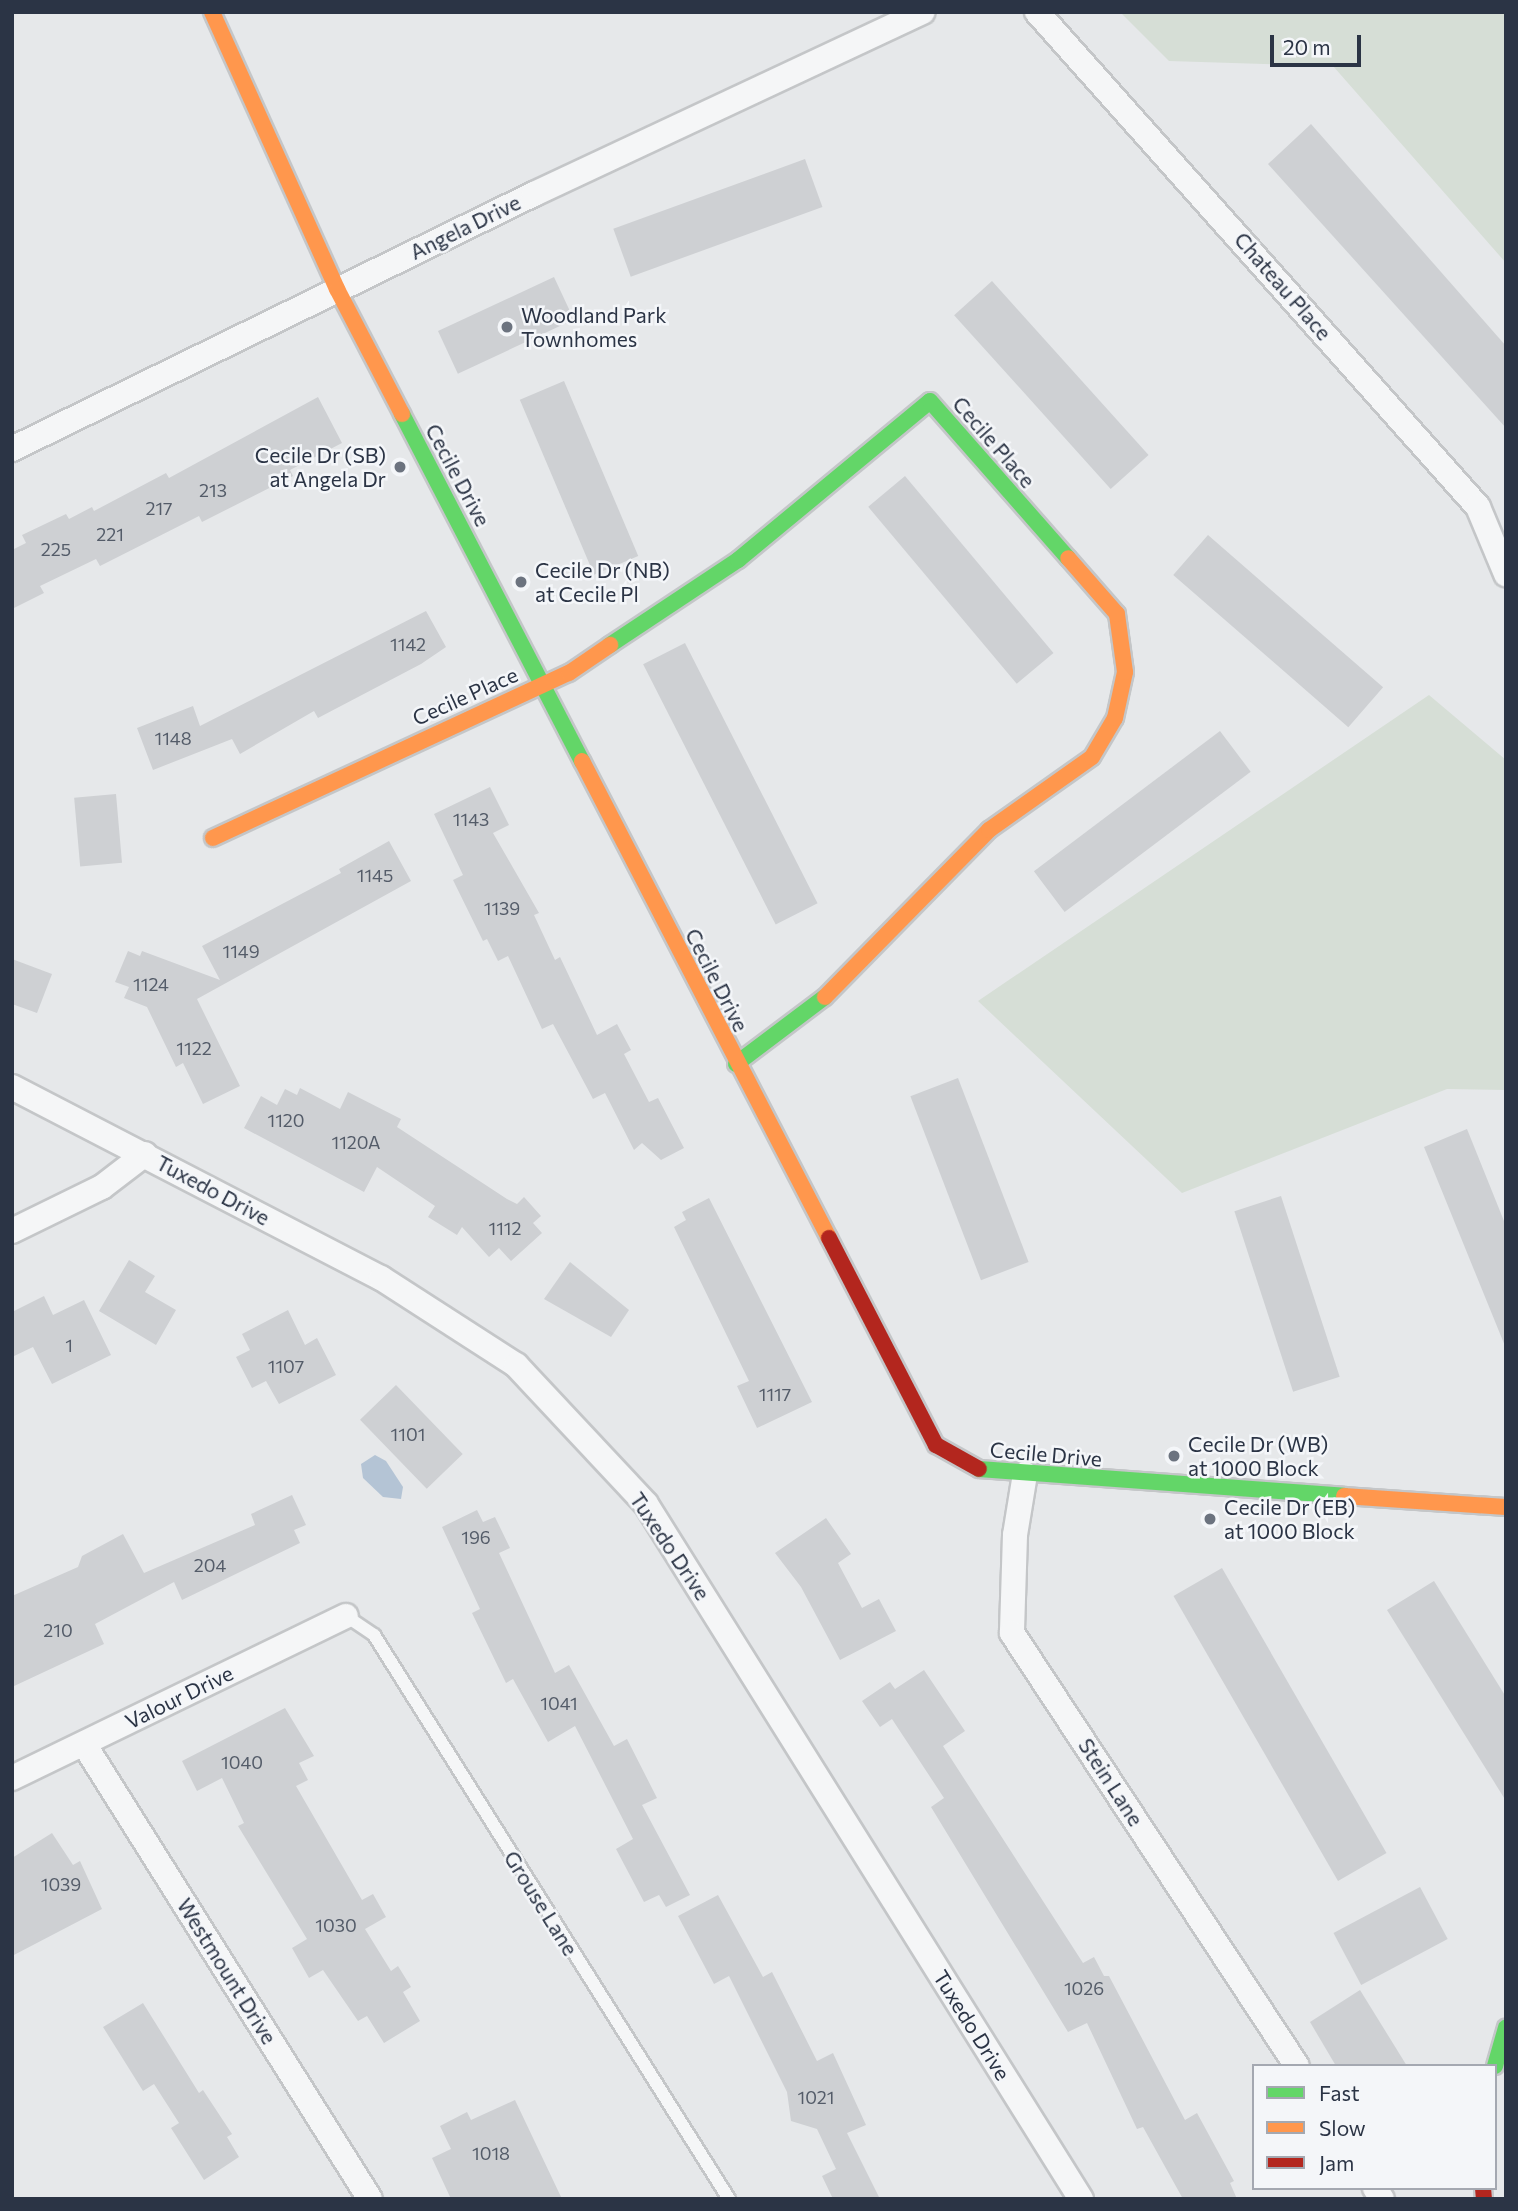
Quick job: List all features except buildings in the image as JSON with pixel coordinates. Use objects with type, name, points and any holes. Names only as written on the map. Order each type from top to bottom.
[{"type":"street","name":"Cecile Drive","points":[[212,12],[337,289],[545,684],[736,1064],[936,1445],[949,1457],[980,1470],[1506,1507]]},
{"type":"street","name":"Angela Drive","points":[[12,449],[337,289],[922,12]]},
{"type":"street","name":"Chateau Place","points":[[1037,12],[1478,506],[1506,574]]},
{"type":"street","name":"Cecile Place","points":[[213,838],[545,684],[738,560],[930,401],[1117,614],[1125,672],[1115,718],[1092,757],[989,830],[809,1014],[736,1064]]},
{"type":"street","name":"Tuxedo Drive","points":[[12,1087],[381,1278],[516,1365],[646,1504],[1081,2199]]},
{"type":"street","points":[[12,1231],[102,1188],[145,1154]]},
{"type":"street","name":"Stein Lane","points":[[1025,1474],[1015,1535],[1012,1633],[1296,2064]]},
{"type":"street","name":"Valour Drive","points":[[12,1778],[346,1616]]},
{"type":"street","name":"Westmount Drive","points":[[84,1744],[370,2199]]},
{"type":"street","points":[[1495,2064],[1506,2028]]},
{"type":"lane","name":"Grouse Lane","points":[[346,1616],[374,1635],[729,2199]]},
{"type":"shaded area","points":[[1120,12],[1506,12],[1506,263],[1333,66],[1169,61]]},
{"type":"shaded area","points":[[1429,695],[1506,760],[1506,1090],[1447,1089],[1182,1193],[978,1001]]},
{"type":"water","points":[[375,1455],[386,1461],[403,1487],[401,1499],[383,1497],[363,1478],[361,1464]]},
{"type":"traffic: fast","points":[[610,645],[738,560],[930,401],[1068,558]]},
{"type":"traffic: fast","points":[[402,414],[582,761]]},
{"type":"traffic: fast","points":[[736,1064],[825,997]]},
{"type":"traffic: fast","points":[[979,1469],[1344,1496]]},
{"type":"traffic: fast","points":[[1496,2064],[1506,2028]]},
{"type":"traffic: slow","points":[[212,12],[337,289],[402,414]]},
{"type":"traffic: slow","points":[[825,997],[989,830],[1092,757],[1115,718],[1125,672],[1117,614],[1068,558]]},
{"type":"traffic: slow","points":[[213,838],[569,673],[610,645]]},
{"type":"traffic: slow","points":[[582,761],[829,1238]]},
{"type":"traffic: slow","points":[[1344,1496],[1506,1507]]},
{"type":"traffic: jam","points":[[829,1238],[936,1445],[979,1469]]},
{"type":"traffic: jam","points":[[1483,2190],[1484,2199]]},
{"type":"place","name":"Woodland Park Townhomes","points":[[507,327]]},
{"type":"place","name":"Cecile Dr (SB) at Angela Dr","points":[[400,467]]},
{"type":"place","name":"Cecile Dr (NB) at Cecile Pl","points":[[521,582]]},
{"type":"place","name":"Cecile Dr (WB) at 1000 Block","points":[[1174,1456]]},
{"type":"place","name":"Cecile Dr (EB) at 1000 Block","points":[[1210,1519]]}]
